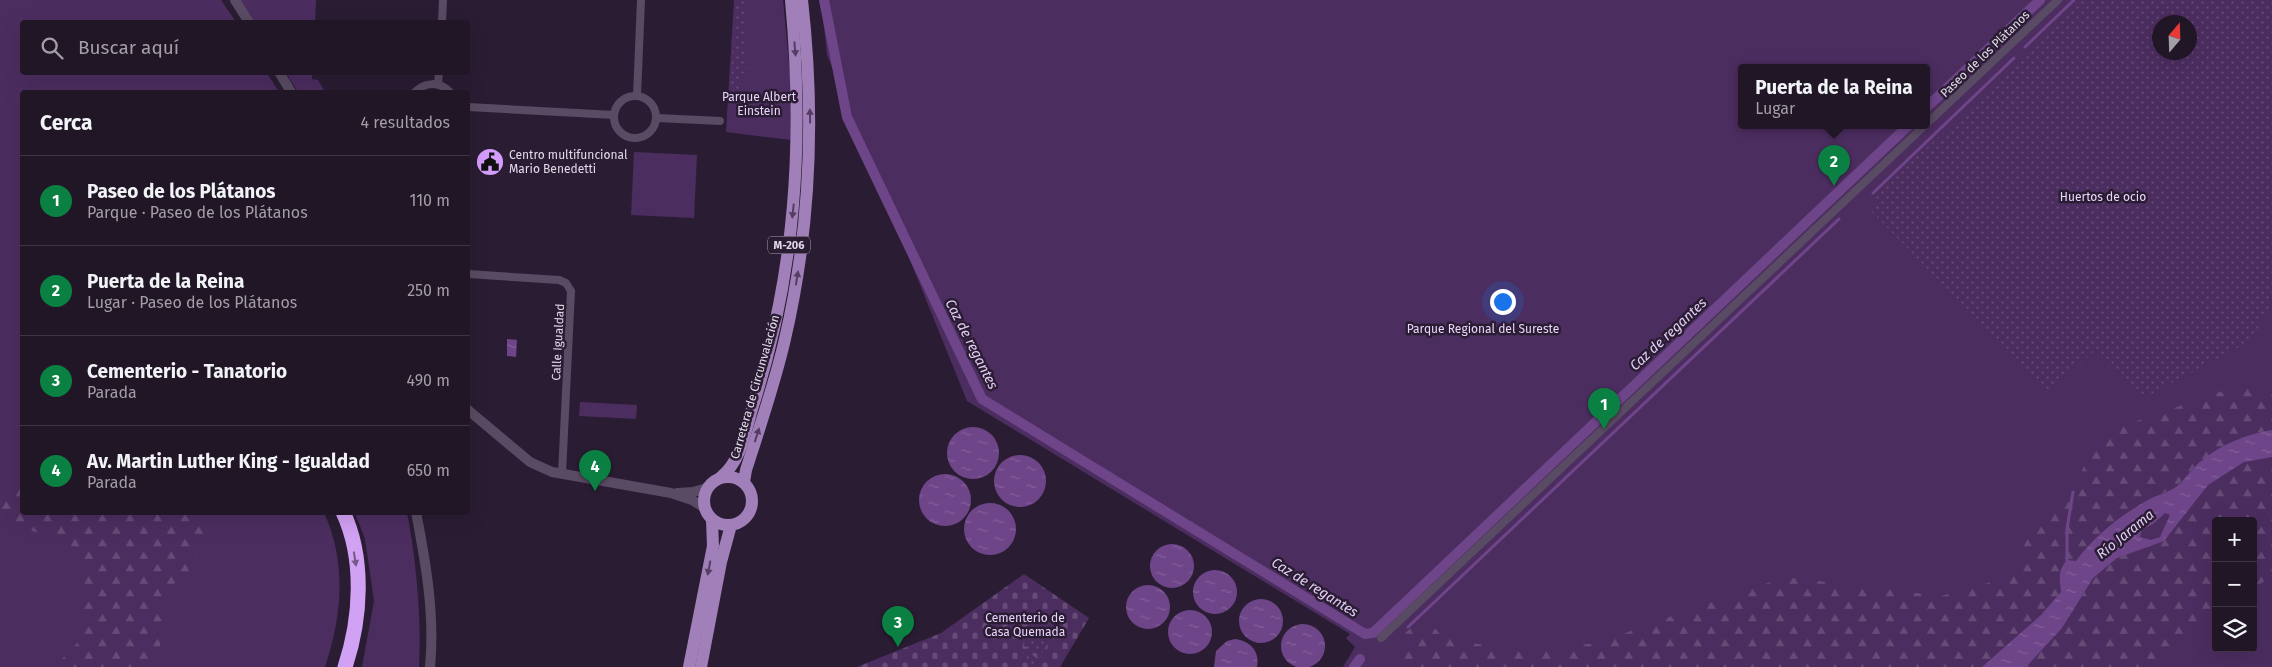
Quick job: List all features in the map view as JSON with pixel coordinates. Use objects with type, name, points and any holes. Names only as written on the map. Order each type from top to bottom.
[{"type":"highway","points":[[344,515],[356,560],[358,594],[357,619],[345,667]]},
{"type":"main road","name":"Carretera de Circunvalación","points":[[721,477],[734,466],[756,399],[773,336],[784,280],[797,176],[798,134],[798,85],[790,0]]},
{"type":"main road","name":"Carretera de Circunvalación","points":[[744,482],[785,339],[804,234],[809,175],[810,118],[808,56],[802,0]]},
{"type":"main road","points":[[712,520],[721,524],[731,525],[742,521],[752,507],[753,496],[744,482],[733,477],[721,477]]},
{"type":"main road","name":"M-206","points":[[707,488],[721,477]]},
{"type":"main road","points":[[689,667],[713,546],[712,520],[705,508],[704,498],[707,488]]},
{"type":"main road","points":[[701,667],[720,562],[731,525]]},
{"type":"street","points":[[235,0],[247,20]]},
{"type":"street","points":[[442,20],[443,0]]},
{"type":"street","points":[[637,96],[641,0]]},
{"type":"street","name":"Paseo de los Plátanos","points":[[1930,121],[2058,0]]},
{"type":"street","points":[[281,75],[290,90]]},
{"type":"street","points":[[438,75],[438,84]]},
{"type":"street","points":[[418,90],[424,85],[438,84],[447,90]]},
{"type":"street","points":[[637,96],[644,98],[652,105],[656,118],[649,133],[636,138],[620,131],[614,115],[622,101],[637,96]]},
{"type":"street","points":[[470,107],[614,115]]},
{"type":"street","points":[[656,118],[720,121]]},
{"type":"street","name":"Paseo de los Plátanos","points":[[1381,638],[1921,129]]},
{"type":"street","name":"Calle Igualdad","points":[[470,274],[559,280],[566,283],[571,291],[562,474]]},
{"type":"street","points":[[470,412],[530,462],[562,474],[671,493],[692,500],[705,508]]},
{"type":"street","points":[[671,493],[693,492],[707,488]]},
{"type":"street","points":[[417,515],[429,588],[431,619],[430,667]]},
{"type":"green space","points":[[0,0],[221,0],[235,20],[20,20],[20,75],[268,75],[278,90],[20,90],[20,515],[325,515],[336,551],[340,589],[335,628],[325,667],[0,667]]},
{"type":"green space","points":[[241,0],[316,0],[315,20],[254,20]]},
{"type":"green space","name":"Parque Albert Einstein","points":[[734,0],[783,0],[790,74],[791,140],[726,132]]},
{"type":"green space","points":[[736,0],[746,0],[744,50],[748,73],[740,73],[739,98],[730,97]]},
{"type":"green space","name":"Parque Regional del Sureste","points":[[821,0],[2272,0],[2272,667],[1343,667],[1355,647],[1346,638],[1350,634],[967,401],[827,55]]},
{"type":"green space","name":"Huertos de ocio","points":[[2081,0],[2272,0],[2272,299],[2252,340],[2142,399],[2093,352],[2049,393],[1872,212],[1876,193],[1953,124]]},
{"type":"green space","points":[[287,75],[312,75],[312,79],[318,80],[324,90],[297,90]]},
{"type":"green space","points":[[634,152],[697,155],[694,218],[631,215]]},
{"type":"green space","points":[[2272,383],[2272,430],[2250,434],[2199,462],[2175,488],[2148,500],[2108,527],[2076,561],[2067,560],[2060,575],[2062,592],[2041,615],[1982,667],[1403,667],[1400,638],[1413,626],[1430,623],[1441,635],[1462,642],[1528,650],[1599,643],[1785,577],[1941,596],[2009,577],[2037,519],[2071,498],[2088,456],[2111,430],[2234,387]]},
{"type":"green space","points":[[580,402],[637,405],[636,419],[579,416]]},
{"type":"green space","points":[[2272,457],[2272,576],[2257,586],[2257,517],[2212,517],[2212,620],[2145,667],[2026,667],[2062,628],[2093,578],[2117,558],[2164,541],[2208,485],[2244,462]]},
{"type":"green space","points":[[20,484],[20,515],[206,515],[202,542],[186,578],[166,587],[163,634],[154,667],[54,667],[83,637],[80,554],[62,540],[0,521],[0,496]]},
{"type":"green space","points":[[356,515],[407,515],[418,590],[419,667],[362,667],[374,601],[365,539]]},
{"type":"green space","name":"Cementerio de Casa Quemada","points":[[1024,574],[1089,618],[1060,667],[857,667],[941,633]]},
{"type":"green space","points":[[1042,615],[1059,625],[1040,656],[1023,645]]},
{"type":"green space","points":[[1022,649],[1038,659],[1033,667],[1029,667]]},
{"type":"water","points":[[507,339],[517,340],[516,357],[507,356]]},
{"type":"water","points":[[973,427],[987,431],[995,439],[999,453],[995,467],[987,475],[973,479],[959,475],[951,467],[947,453],[951,439],[959,431]]},
{"type":"water","name":"Río Jarama","points":[[2272,430],[2272,457],[2244,462],[2208,485],[2164,541],[2117,558],[2093,578],[2062,628],[2026,667],[1982,667],[2041,615],[2061,592],[2060,572],[2067,560],[2076,561],[2091,543],[2118,519],[2151,498],[2176,487],[2197,465],[2216,450],[2234,441]],"holes":[[[2165,513],[2170,515],[2160,537],[2151,540],[2140,537],[2142,529],[2153,524]]]},
{"type":"water","points":[[1020,455],[1030,457],[1038,463],[1044,471],[1046,481],[1044,491],[1038,499],[1030,505],[1020,507],[1010,505],[1002,499],[996,491],[994,481],[996,471],[1002,463],[1010,457]]},
{"type":"water","points":[[945,474],[955,476],[963,482],[969,490],[971,500],[969,510],[963,518],[955,524],[945,526],[935,524],[927,518],[921,510],[919,500],[921,490],[927,482],[935,476]]},
{"type":"water","points":[[990,503],[1000,505],[1008,511],[1014,519],[1016,529],[1014,539],[1008,547],[1000,553],[990,555],[980,553],[972,547],[966,539],[964,529],[966,519],[972,511],[980,505]]},
{"type":"water","points":[[1172,544],[1184,548],[1190,554],[1194,566],[1190,578],[1184,584],[1172,588],[1160,584],[1154,578],[1150,566],[1154,554],[1160,548]]},
{"type":"water","points":[[1215,570],[1227,574],[1233,580],[1237,592],[1233,604],[1227,610],[1215,614],[1203,610],[1197,604],[1193,592],[1197,580],[1203,574]]},
{"type":"water","points":[[1144,585],[1152,585],[1164,591],[1170,607],[1164,623],[1152,629],[1144,629],[1132,623],[1126,611],[1126,603],[1132,591]]},
{"type":"water","points":[[1261,599],[1273,603],[1279,609],[1283,621],[1279,633],[1273,639],[1261,643],[1249,639],[1243,633],[1239,621],[1243,609],[1249,603]]},
{"type":"water","points":[[1186,610],[1194,610],[1206,616],[1212,632],[1206,648],[1194,654],[1186,654],[1174,648],[1168,636],[1168,628],[1174,616]]},
{"type":"water","points":[[1303,624],[1315,628],[1321,634],[1325,646],[1321,658],[1315,664],[1303,668],[1291,664],[1285,658],[1281,646],[1285,634],[1291,628]]},
{"type":"water","points":[[1235,639],[1245,642],[1253,648],[1257,656],[1257,667],[1214,667],[1216,651],[1227,641]]},
{"type":"waterway","name":"Caz de regantes","points":[[824,0],[847,117],[982,399],[1365,634],[1373,633],[1905,129]]},
{"type":"waterway","name":"Caz de regantes","points":[[1930,104],[2040,0]]},
{"type":"waterway","points":[[2025,47],[2074,0]]},
{"type":"waterway","points":[[1873,193],[2014,58]]},
{"type":"waterway","points":[[1408,627],[1839,219]]},
{"type":"waterway","points":[[2067,564],[2067,529],[2073,492]]},
{"type":"waterway","points":[[1354,667],[1360,659]]},
{"type":"place","name":"Centro multifuncional Mario Benedetti","points":[[490,162]]},
{"type":"place","name":"Puerta de la Reina","points":[[1834,186]]},
{"type":"place","name":"Paseo de los Plátanos","points":[[1604,429]]},
{"type":"place","name":"Av. Martin Luther King - Igualdad","points":[[595,491]]},
{"type":"place","name":"Cementerio - Tanatorio","points":[[898,647]]}]
